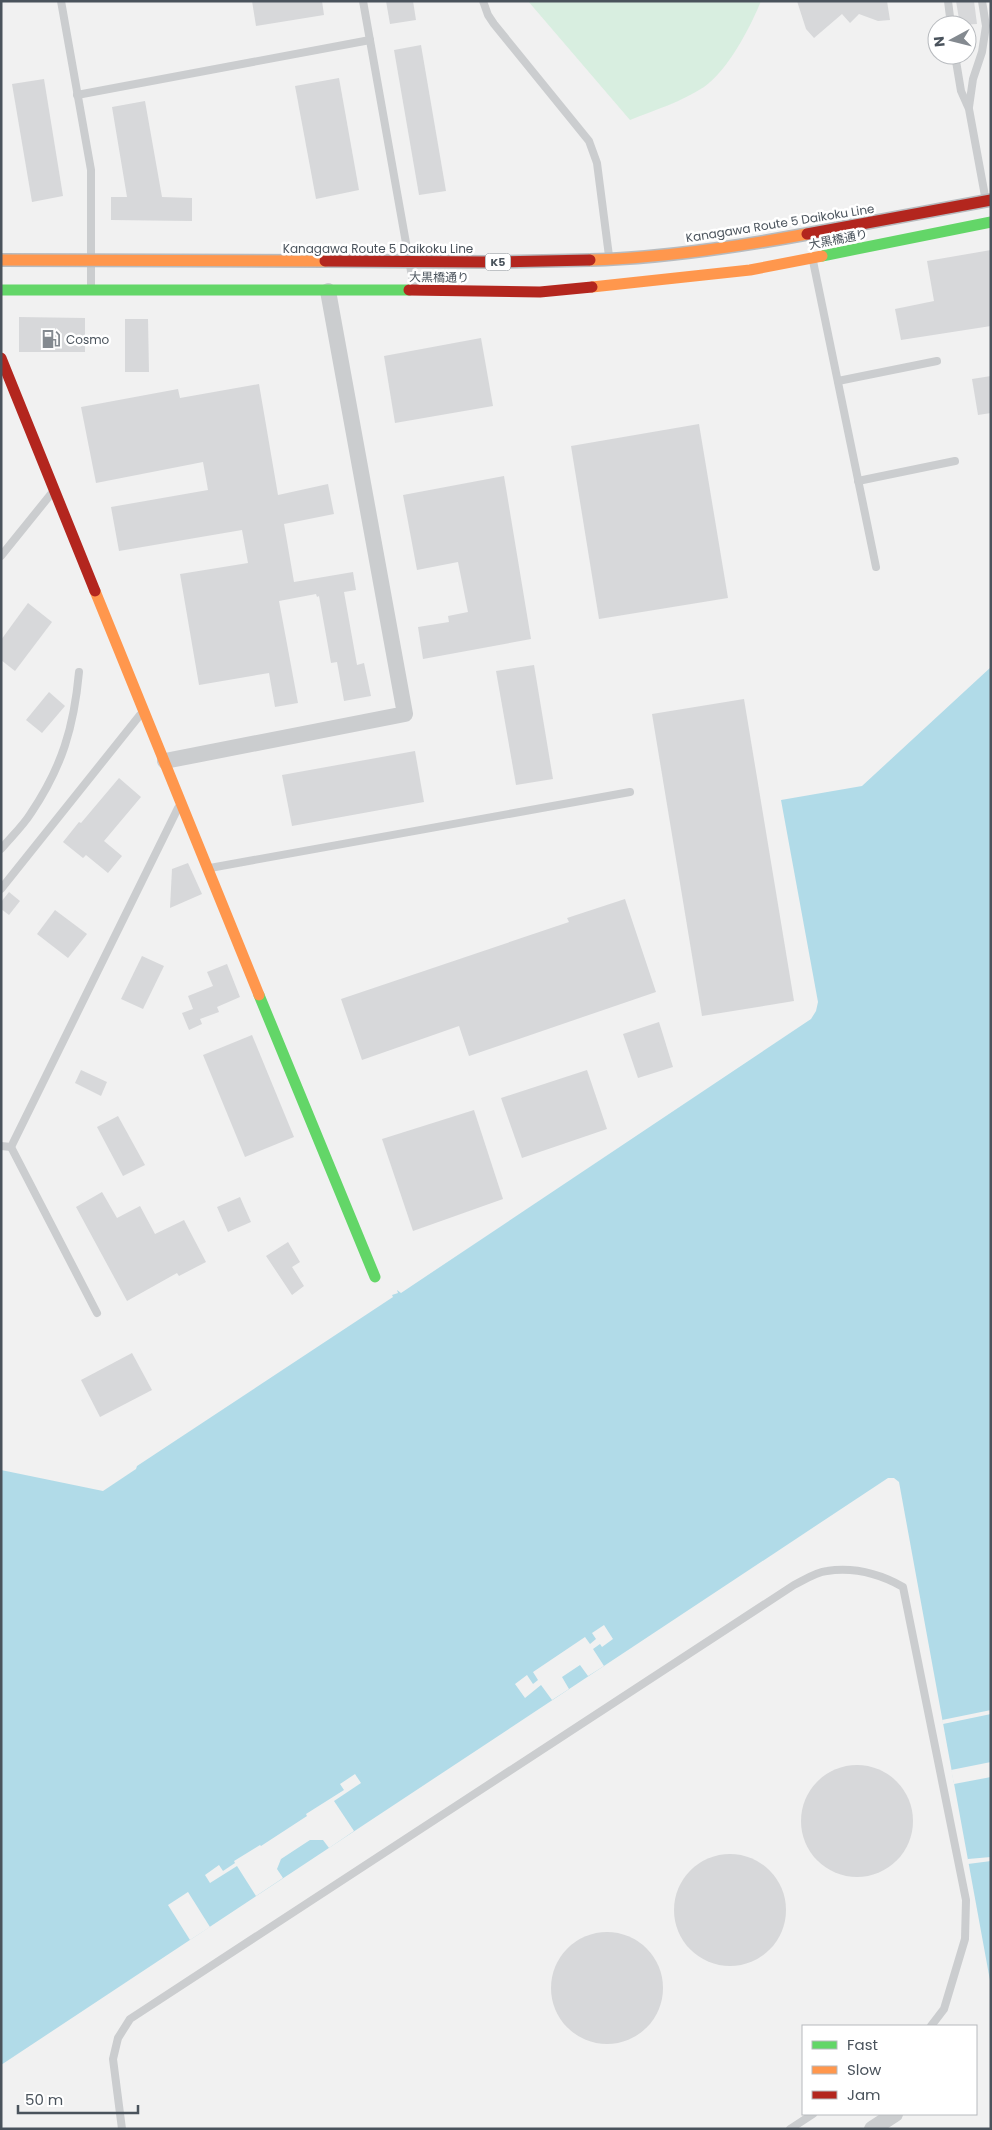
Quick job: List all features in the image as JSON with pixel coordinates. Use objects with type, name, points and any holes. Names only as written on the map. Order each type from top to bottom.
[{"type":"main road","name":"Kanagawa Route 5 Daikoku Line","points":[[1,252],[488,254],[618,251],[717,241],[791,230],[991,193]]},
{"type":"main road","name":"大黒橋通り","points":[[1,290],[415,290],[540,292],[612,275],[756,254],[990,212]]},
{"type":"main road","name":"大黒橋通り","points":[[1,269],[411,267],[612,275],[750,270],[813,258],[990,212]]},
{"type":"main road","name":"Kanagawa Route 5 Daikoku Line","points":[[1,260],[492,262],[619,258],[718,248],[802,235],[990,212]]},
{"type":"main road","points":[[1,358],[143,712],[165,761],[375,1277]]},
{"type":"street","points":[[165,761],[406,714],[328,291]]},
{"type":"street","points":[[872,2129],[893,2115]]},
{"type":"lane","points":[[61,1],[91,170],[91,291]]},
{"type":"lane","points":[[363,1],[415,290]]},
{"type":"lane","points":[[483,1],[488,15],[494,24],[589,141],[597,163],[612,275]]},
{"type":"lane","points":[[948,1],[950,15]]},
{"type":"lane","points":[[969,109],[972,79],[982,52],[986,26],[982,1]]},
{"type":"lane","points":[[78,95],[370,40]]},
{"type":"lane","points":[[957,65],[961,91],[969,109],[990,212]]},
{"type":"lane","points":[[813,258],[876,567]]},
{"type":"lane","points":[[838,381],[937,361]]},
{"type":"lane","points":[[858,481],[955,461]]},
{"type":"lane","points":[[1,556],[54,491]]},
{"type":"lane","points":[[1,848],[30,814],[61,761],[74,720],[80,672]]},
{"type":"lane","points":[[1,889],[143,712]]},
{"type":"lane","points":[[208,868],[630,792]]},
{"type":"lane","points":[[11,1147],[181,802]]},
{"type":"lane","points":[[1,1146],[11,1147]]},
{"type":"lane","points":[[11,1147],[97,1312]]},
{"type":"lane","points":[[122,2129],[113,2059],[118,2038],[130,2019],[794,1584],[825,1571],[857,1570],[888,1578],[903,1586],[966,1900],[965,1939],[944,2009],[932,2025]]},
{"type":"lane","points":[[790,2129],[811,2115]]},
{"type":"green space","points":[[528,1],[761,1],[737,48],[713,80],[686,97],[630,120]]},
{"type":"water","points":[[991,667],[991,1986],[899,1482],[894,1478],[888,1478],[1,2065],[1,1470],[103,1491],[136,1469],[137,1466],[393,1297],[392,1295],[398,1293],[397,1290],[401,1293],[811,1019],[816,1011],[818,1002],[781,800],[862,786]]},
{"type":"pier","points":[[604,1625],[613,1639],[602,1647],[600,1644],[593,1649],[604,1666],[588,1676],[580,1665],[562,1677],[569,1689],[552,1700],[541,1685],[525,1698],[515,1684],[527,1675],[533,1684],[538,1680],[533,1672],[585,1637],[590,1644],[596,1639],[592,1633]]},
{"type":"pier","points":[[991,1710],[991,1714],[943,1724],[942,1720]]},
{"type":"pier","points":[[991,1762],[991,1777],[954,1784],[951,1770]]},
{"type":"pier","points":[[355,1774],[361,1783],[334,1801],[354,1831],[329,1848],[323,1840],[310,1840],[281,1859],[277,1869],[283,1878],[256,1896],[237,1866],[210,1883],[205,1875],[219,1865],[223,1871],[235,1863],[234,1861],[307,1816],[306,1814],[344,1790],[340,1784]]},
{"type":"pier","points":[[991,1857],[991,1861],[968,1864],[968,1859]]},
{"type":"pier","points":[[188,1892],[210,1927],[190,1940],[168,1905]]},
{"type":"building","points":[[252,1],[322,1],[324,15],[256,26]]},
{"type":"building","points":[[386,1],[413,1],[416,20],[390,24]]},
{"type":"building","points":[[797,1],[887,1],[890,20],[878,21],[859,14],[850,23],[842,14],[814,38],[806,29]]},
{"type":"building","points":[[956,1],[974,1],[976,15],[958,15]]},
{"type":"building","points":[[421,45],[446,191],[419,195],[394,50]]},
{"type":"building","points":[[339,78],[359,190],[316,199],[295,86]]},
{"type":"building","points":[[44,79],[63,196],[32,202],[12,84]]},
{"type":"building","points":[[145,101],[162,197],[192,198],[192,221],[111,220],[111,197],[127,197],[112,107]]},
{"type":"building","points":[[991,250],[991,326],[901,340],[895,309],[934,301],[927,261]]},
{"type":"building","points":[[19,317],[85,318],[85,352],[19,352]]},
{"type":"building","points":[[125,319],[148,319],[149,372],[125,372]]},
{"type":"building","points":[[481,338],[493,406],[395,423],[384,356]]},
{"type":"building","points":[[991,376],[991,413],[978,415],[972,379]]},
{"type":"building","points":[[259,384],[278,495],[328,484],[334,514],[284,524],[294,582],[353,572],[356,590],[344,592],[357,665],[364,663],[371,696],[344,701],[337,662],[331,663],[319,596],[317,597],[316,594],[279,601],[298,703],[275,707],[269,673],[199,685],[180,574],[248,563],[242,530],[119,551],[111,507],[208,490],[203,462],[96,483],[81,407],[178,389],[180,398]]},
{"type":"building","points":[[699,424],[728,598],[599,619],[571,446]]},
{"type":"building","points":[[504,476],[531,639],[423,659],[418,627],[449,622],[448,616],[468,612],[458,562],[417,570],[403,495]]},
{"type":"building","points":[[28,603],[52,622],[15,671],[1,660],[1,640]]},
{"type":"building","points":[[534,665],[553,779],[516,785],[496,671]]},
{"type":"building","points":[[49,692],[65,706],[42,733],[26,720]]},
{"type":"building","points":[[744,699],[794,1001],[702,1016],[652,714]]},
{"type":"building","points":[[415,751],[424,802],[292,826],[282,775]]},
{"type":"building","points":[[119,778],[141,797],[104,841],[122,856],[108,873],[86,855],[83,858],[63,842]]},
{"type":"building","points":[[188,863],[202,894],[170,908],[172,869]]},
{"type":"building","points":[[9,892],[20,901],[9,915],[1,909],[1,902]]},
{"type":"building","points":[[625,899],[656,992],[469,1056],[459,1026],[362,1060],[341,999],[569,922],[567,918]]},
{"type":"building","points":[[55,910],[87,934],[68,958],[37,934]]},
{"type":"building","points":[[142,956],[164,966],[143,1009],[121,999]]},
{"type":"building","points":[[227,964],[240,997],[217,1007],[219,1012],[200,1019],[202,1024],[189,1030],[182,1013],[193,1009],[188,996],[213,986],[207,972]]},
{"type":"building","points":[[659,1022],[673,1067],[638,1078],[623,1034]]},
{"type":"building","points":[[252,1035],[294,1137],[245,1157],[203,1055]]},
{"type":"building","points":[[81,1070],[107,1082],[101,1096],[75,1083]]},
{"type":"building","points":[[587,1070],[607,1129],[522,1158],[501,1098]]},
{"type":"building","points":[[474,1110],[503,1199],[413,1231],[382,1139]]},
{"type":"building","points":[[118,1116],[145,1165],[123,1176],[97,1127]]},
{"type":"building","points":[[102,1192],[117,1218],[140,1206],[155,1234],[184,1220],[206,1262],[179,1276],[177,1273],[127,1301],[76,1207]]},
{"type":"building","points":[[240,1197],[251,1222],[228,1232],[217,1207]]},
{"type":"building","points":[[288,1242],[300,1262],[292,1267],[304,1286],[292,1295],[266,1256]]},
{"type":"building","points":[[132,1353],[152,1390],[100,1417],[81,1380]]},
{"type":"building","points":[[857,1765],[878,1769],[896,1782],[909,1800],[913,1821],[909,1842],[896,1860],[878,1873],[857,1877],[836,1873],[818,1860],[805,1842],[801,1821],[805,1800],[818,1782],[836,1769]]},
{"type":"building","points":[[730,1854],[751,1858],[769,1871],[782,1889],[786,1910],[782,1931],[769,1949],[751,1962],[730,1966],[709,1962],[691,1949],[678,1931],[674,1910],[678,1889],[691,1871],[709,1858]]},
{"type":"building","points":[[607,1932],[628,1936],[646,1949],[659,1967],[663,1988],[659,2009],[646,2027],[628,2040],[607,2044],[586,2040],[568,2027],[555,2009],[551,1988],[555,1967],[568,1949],[586,1936]]},
{"type":"traffic: fast","points":[[822,256],[991,222]]},
{"type":"traffic: fast","points":[[1,290],[409,290]]},
{"type":"traffic: fast","points":[[259,995],[375,1277]]},
{"type":"traffic: slow","points":[[590,260],[645,257],[699,251],[807,234]]},
{"type":"traffic: slow","points":[[592,287],[750,270],[822,256]]},
{"type":"traffic: slow","points":[[1,260],[325,261]]},
{"type":"traffic: slow","points":[[95,591],[259,995]]},
{"type":"traffic: jam","points":[[807,234],[991,200]]},
{"type":"traffic: jam","points":[[325,261],[491,262],[590,260]]},
{"type":"traffic: jam","points":[[409,290],[540,292],[592,287]]},
{"type":"traffic: jam","points":[[1,358],[95,591]]},
{"type":"place","name":"Cosmo","points":[[51,339]]}]
